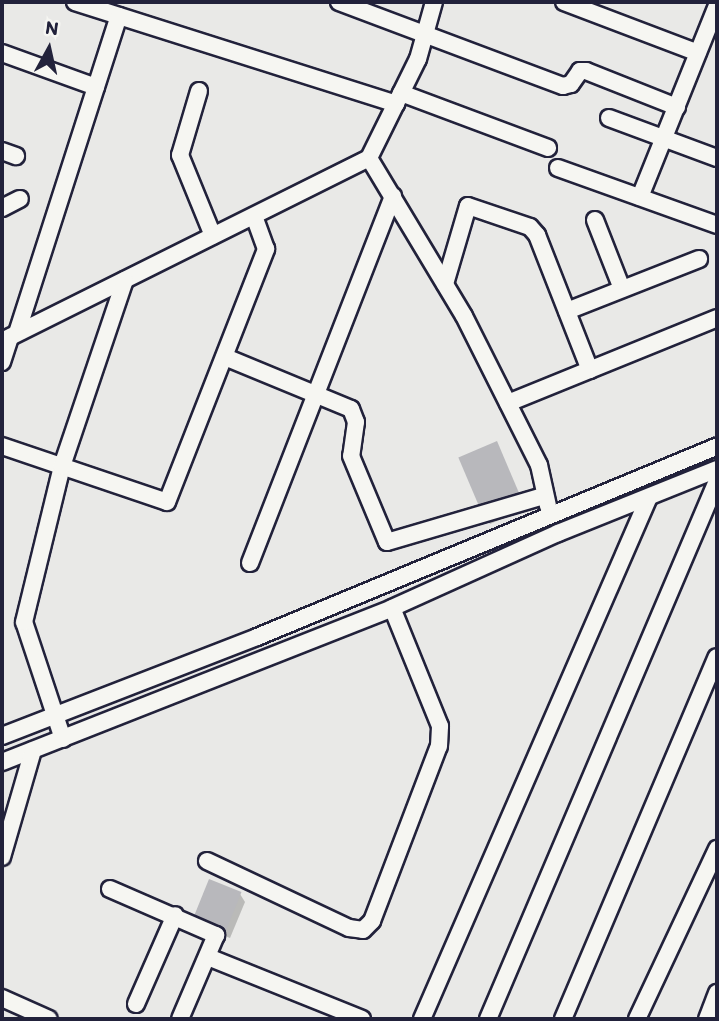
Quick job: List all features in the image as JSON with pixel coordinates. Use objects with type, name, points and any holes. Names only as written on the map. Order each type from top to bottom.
[{"type":"street","points":[[75,2],[398,99],[548,148]]},
{"type":"street","points":[[339,2],[563,86],[572,84],[580,71],[586,71],[677,107]]},
{"type":"street","points":[[10,337],[369,158],[398,99],[435,2]]},
{"type":"street","points":[[564,2],[698,53]]},
{"type":"street","points":[[640,197],[698,53],[711,37],[717,5]]},
{"type":"street","points":[[2,362],[120,16]]},
{"type":"street","points":[[2,53],[96,87]]},
{"type":"street","points":[[199,91],[180,155],[212,236]]},
{"type":"street","points":[[608,118],[717,158]]},
{"type":"street","points":[[369,158],[445,284],[508,403],[539,465],[543,496],[558,533]]},
{"type":"street","points":[[558,168],[717,225]]},
{"type":"street","points":[[250,563],[393,196]]},
{"type":"street","points":[[2,208],[20,200]]},
{"type":"street","points":[[445,284],[466,210],[473,205],[535,230],[590,370]]},
{"type":"street","points":[[2,446],[167,502],[266,249],[254,216]]},
{"type":"street","points":[[595,220],[622,289]]},
{"type":"street","points":[[567,312],[699,259]]},
{"type":"street","points":[[63,739],[53,716],[24,622],[62,466],[125,280]]},
{"type":"street","points":[[508,403],[717,317]]},
{"type":"street","points":[[225,356],[317,392],[355,415],[351,456],[387,542],[543,496]]},
{"type":"street","points":[[2,736],[257,637],[551,512],[717,446]]},
{"type":"street","points":[[2,762],[392,608],[558,533],[717,469]]},
{"type":"street","points":[[488,1019],[717,481]]},
{"type":"street","points":[[422,1019],[649,497]]},
{"type":"street","points":[[207,861],[349,928],[363,930],[372,921],[439,746],[440,726],[392,608]]},
{"type":"street","points":[[257,637],[264,660]]},
{"type":"street","points":[[563,1019],[717,657]]},
{"type":"street","points":[[2,857],[33,750]]},
{"type":"street","points":[[637,1019],[717,849]]},
{"type":"street","points":[[110,890],[175,915],[215,935],[180,1019]]},
{"type":"street","points":[[136,1004],[175,915]]},
{"type":"street","points":[[208,957],[362,1019]]},
{"type":"street","points":[[708,1019],[717,993]]},
{"type":"street","points":[[2,998],[49,1019]]},
{"type":"building","points":[[497,441],[520,496],[482,513],[458,457]]},
{"type":"building","points":[[209,879],[241,892],[226,930],[194,917]]}]
